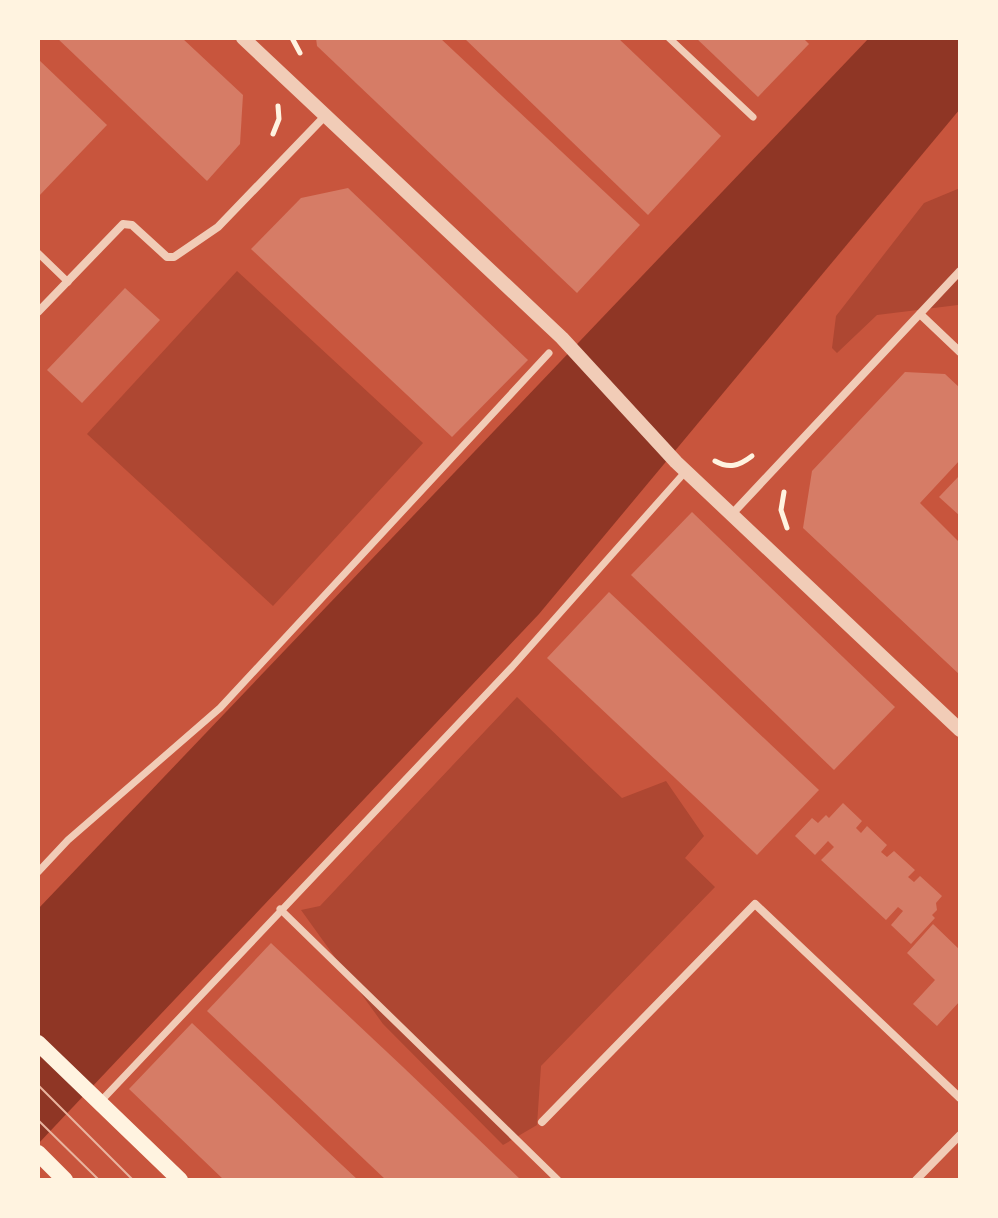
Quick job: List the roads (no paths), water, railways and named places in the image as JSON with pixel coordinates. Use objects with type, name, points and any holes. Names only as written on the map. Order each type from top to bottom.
[{"type":"main road","points":[[38,1043],[180,1180]]},
{"type":"main road","points":[[40,1158],[65,1180]]},
{"type":"street","points":[[243,38],[577,354],[681,466],[960,730]]},
{"type":"street","points":[[669,38],[753,117]]},
{"type":"street","points":[[38,312],[123,224],[132,225],[167,257],[179,253],[218,227],[325,116]]},
{"type":"street","points":[[38,253],[68,282]]},
{"type":"street","points":[[732,514],[960,271]]},
{"type":"street","points":[[920,314],[960,352]]},
{"type":"street","points":[[38,872],[68,840],[220,708],[549,353]]},
{"type":"street","points":[[97,1099],[512,667],[681,466]]},
{"type":"street","points":[[542,1122],[755,904],[960,1098]]},
{"type":"street","points":[[280,909],[558,1180]]},
{"type":"street","points":[[916,1180],[960,1135]]},
{"type":"tram line","points":[[38,1085],[133,1180]]},
{"type":"tram line","points":[[38,1120],[99,1180]]}]
